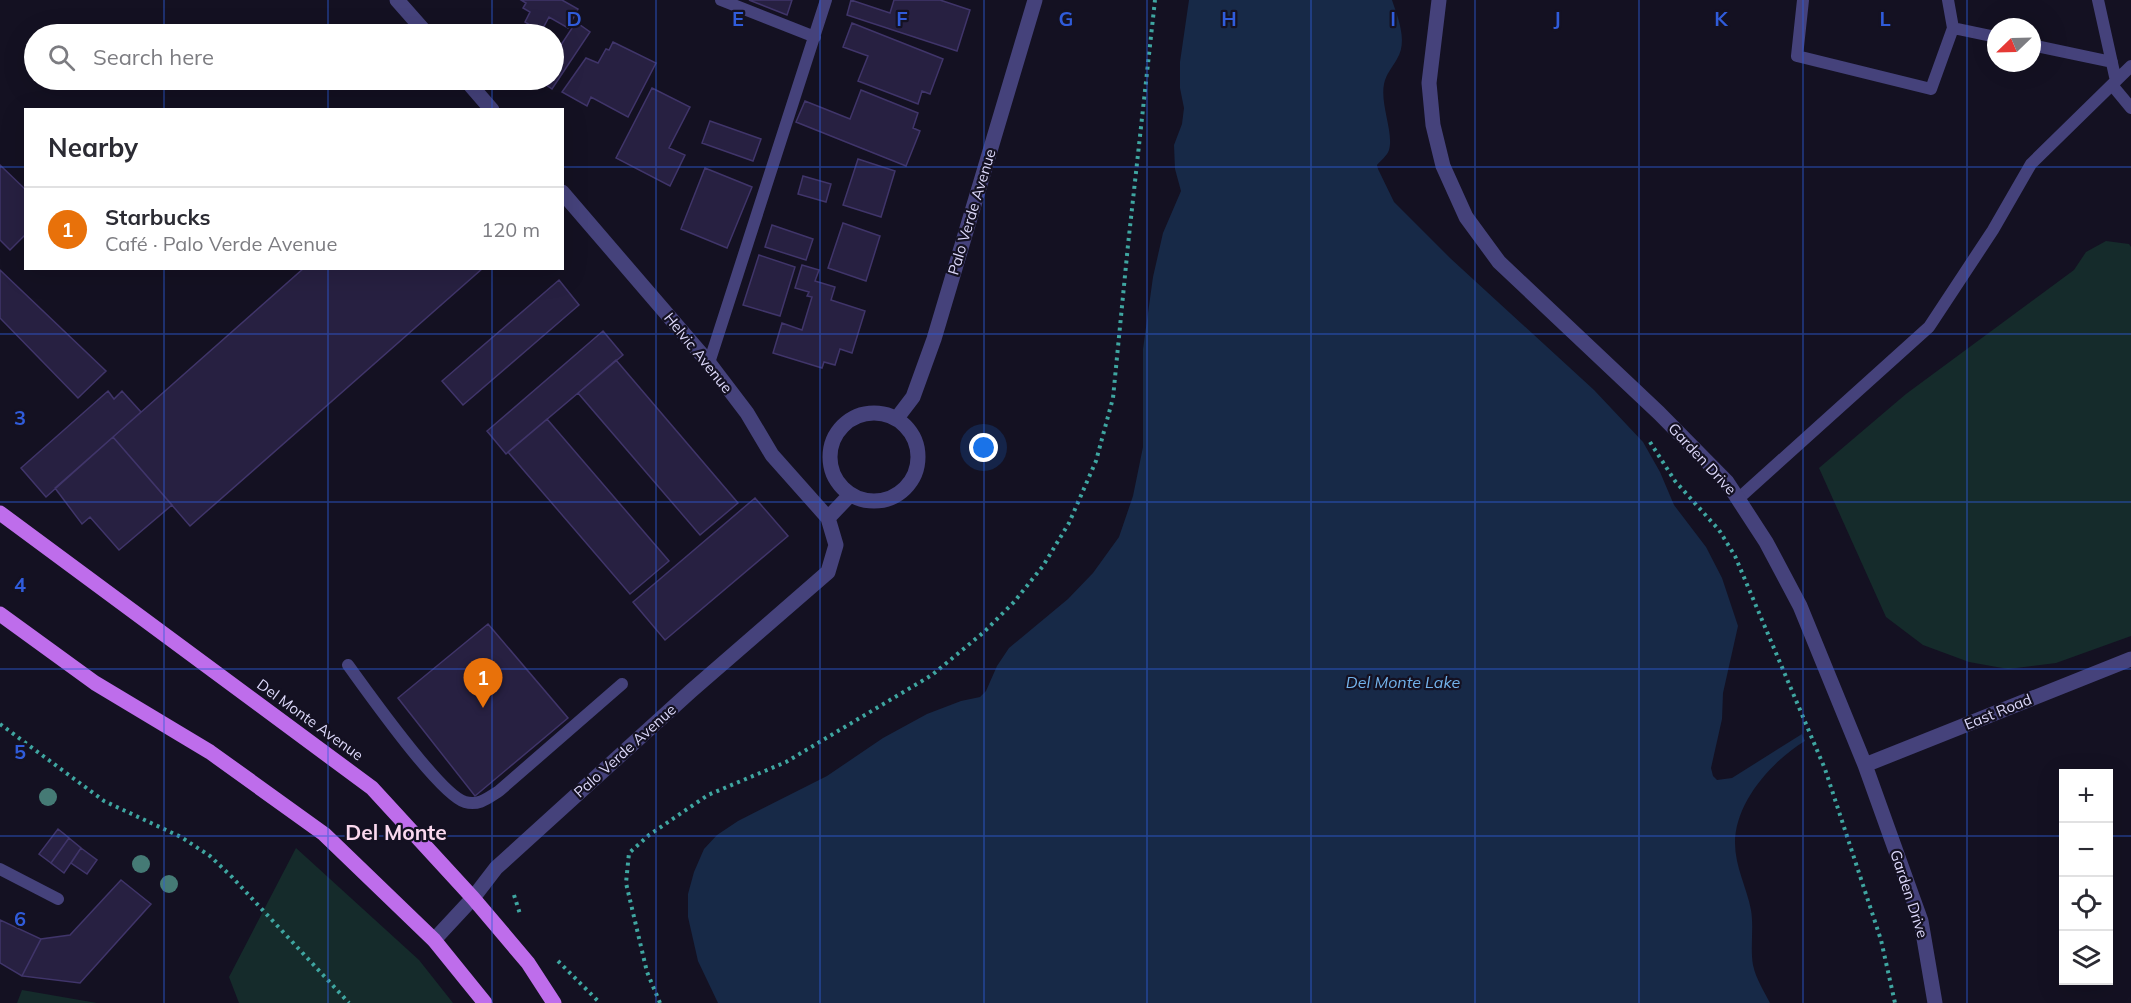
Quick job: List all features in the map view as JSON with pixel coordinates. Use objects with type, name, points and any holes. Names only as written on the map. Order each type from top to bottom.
[{"type":"main road","name":"Del Monte Avenue","points":[[0,513],[372,788],[473,898],[528,963],[554,1003]]},
{"type":"main road","points":[[0,614],[95,683],[210,752],[324,834],[434,940],[485,1003]]},
{"type":"street","points":[[398,0],[418,24]]},
{"type":"street","name":"Palo Verde Avenue","points":[[897,418],[913,397],[934,339],[1035,0]]},
{"type":"street","name":"Garden Drive","points":[[1439,0],[1429,83],[1433,125],[1443,166],[1466,217],[1499,262],[1659,413],[1727,482],[1767,542],[1800,606],[1866,765],[1921,921],[1935,1003]]},
{"type":"street","points":[[475,90],[490,108]]},
{"type":"street","name":"Helvic Avenue","points":[[564,194],[709,363],[747,413],[772,454],[828,518]]},
{"type":"street","points":[[868,412],[883,413],[897,418],[908,428],[916,441],[918,455],[916,470],[909,483],[899,494],[886,500],[872,501],[850,495],[836,482],[830,466],[833,438],[842,425],[854,416],[868,412]]},
{"type":"street","points":[[828,518],[850,495]]},
{"type":"street","name":"Palo Verde Avenue","points":[[434,940],[473,898],[496,868],[691,691],[828,572],[836,545],[828,518]]},
{"type":"street","name":"East Road","points":[[1866,765],[2131,659]]},
{"type":"lane","points":[[721,0],[815,37]]},
{"type":"lane","points":[[709,363],[826,0]]},
{"type":"lane","points":[[1803,0],[1797,56],[1931,89],[1953,28],[1948,0]]},
{"type":"lane","points":[[2098,0],[2112,62],[2114,83],[2131,108]]},
{"type":"lane","points":[[1953,28],[1987,35]]},
{"type":"lane","points":[[2041,47],[2112,62]]},
{"type":"lane","points":[[1738,499],[1929,327],[1993,230],[2031,164],[2131,66]]},
{"type":"lane","points":[[348,665],[436,779],[455,798],[467,803],[480,803],[499,791],[621,684]]},
{"type":"lane","points":[[0,869],[58,899]]},
{"type":"path","points":[[660,1003],[647,972],[626,883],[629,853],[649,834],[708,795],[786,762],[932,675],[984,632],[1014,602],[1042,566],[1069,523],[1096,461],[1113,398],[1155,0]]},
{"type":"path","points":[[1647,437],[1675,481],[1719,530],[1735,556],[1826,769],[1881,940],[1895,1003]]},
{"type":"path","points":[[0,724],[104,801],[181,837],[210,856],[349,1003]]},
{"type":"green space","points":[[2106,241],[2129,244],[2131,247],[2131,636],[2056,663],[2008,669],[1969,662],[1923,645],[1886,617],[1819,468],[1906,394],[2074,270],[2086,252]]},
{"type":"green space","points":[[296,848],[419,960],[453,1003],[239,1003],[229,977]]},
{"type":"green space","points":[[22,990],[97,1003],[17,1003]]},
{"type":"water","name":"Del Monte Lake","points":[[1189,0],[1392,0],[1401,30],[1402,45],[1384,84],[1383,92],[1390,143],[1388,152],[1377,165],[1394,202],[1450,258],[1594,390],[1643,442],[1660,472],[1674,505],[1706,547],[1722,578],[1738,626],[1723,693],[1722,719],[1711,768],[1713,776],[1717,780],[1732,778],[1802,734],[1805,741],[1768,771],[1748,798],[1737,828],[1735,843],[1737,860],[1752,917],[1753,965],[1770,1003],[718,1003],[698,961],[688,917],[688,894],[704,849],[717,835],[738,821],[827,776],[883,738],[927,714],[961,701],[980,697],[986,691],[997,666],[1009,648],[1068,599],[1093,573],[1119,537],[1133,496],[1143,447],[1143,349],[1153,277],[1163,233],[1181,191],[1175,169],[1174,145],[1182,124],[1184,108],[1180,88],[1180,62]]},
{"type":"building","points":[[521,0],[562,0],[578,9],[568,28],[549,17],[545,24],[528,24],[525,22],[530,12],[523,8],[526,3]]},
{"type":"building","points":[[749,0],[792,0],[787,15]]},
{"type":"building","points":[[851,0],[890,13],[894,0],[940,0],[970,10],[957,51],[847,15]]},
{"type":"building","points":[[576,22],[590,32],[564,71],[564,40]]},
{"type":"building","points":[[852,23],[943,59],[930,94],[922,91],[918,104],[858,81],[868,56],[843,47]]},
{"type":"building","points":[[613,42],[656,63],[628,117],[591,97],[587,106],[562,92],[586,58],[598,63],[606,49],[609,50]]},
{"type":"building","points":[[652,88],[690,107],[669,148],[685,155],[670,186],[616,158]]},
{"type":"building","points":[[861,90],[918,113],[913,128],[920,131],[906,166],[796,122],[805,101],[850,119]]},
{"type":"building","points":[[710,121],[761,139],[753,161],[702,143]]},
{"type":"building","points":[[858,159],[895,171],[881,217],[843,205]]},
{"type":"building","points":[[0,165],[24,188],[24,236],[10,250],[0,240]]},
{"type":"building","points":[[705,168],[752,187],[727,248],[681,229]]},
{"type":"building","points":[[803,176],[831,184],[826,202],[798,194]]},
{"type":"building","points":[[843,223],[880,236],[866,281],[828,268]]},
{"type":"building","points":[[772,225],[813,239],[806,260],[765,247]]},
{"type":"building","points":[[759,255],[795,267],[780,316],[743,305]]},
{"type":"building","points":[[802,265],[819,270],[815,281],[835,287],[831,300],[865,311],[852,353],[840,349],[835,365],[824,362],[822,368],[773,353],[782,323],[802,330],[812,297],[807,296],[809,292],[795,288]]},
{"type":"building","points":[[0,270],[106,371],[78,398],[0,318]]},
{"type":"building","points":[[302,270],[481,270],[190,526],[113,437]]},
{"type":"building","points":[[559,280],[579,305],[463,405],[442,381]]},
{"type":"building","points":[[603,331],[623,355],[506,454],[487,431]]},
{"type":"building","points":[[616,360],[738,503],[700,535],[578,393]]},
{"type":"building","points":[[108,391],[114,399],[122,391],[141,412],[46,497],[21,468]]},
{"type":"building","points":[[547,419],[669,561],[630,594],[508,452]]},
{"type":"building","points":[[113,437],[172,505],[119,550],[90,517],[82,524],[55,488]]},
{"type":"building","points":[[755,498],[788,536],[665,640],[633,602]]},
{"type":"building","points":[[488,624],[568,718],[475,796],[398,698]]},
{"type":"building","points":[[58,829],[69,838],[51,863],[39,854]]},
{"type":"building","points":[[69,838],[81,848],[64,873],[51,863]]},
{"type":"building","points":[[81,848],[97,860],[87,874],[71,863]]},
{"type":"building","points":[[121,880],[151,904],[80,983],[22,976],[41,939],[70,935]]},
{"type":"building","points":[[0,920],[41,939],[22,976],[0,963]]},
{"type":"place","name":"Starbucks","points":[[483,708]]},
{"type":"district","name":"Del Monte","points":[[396,833]]}]
